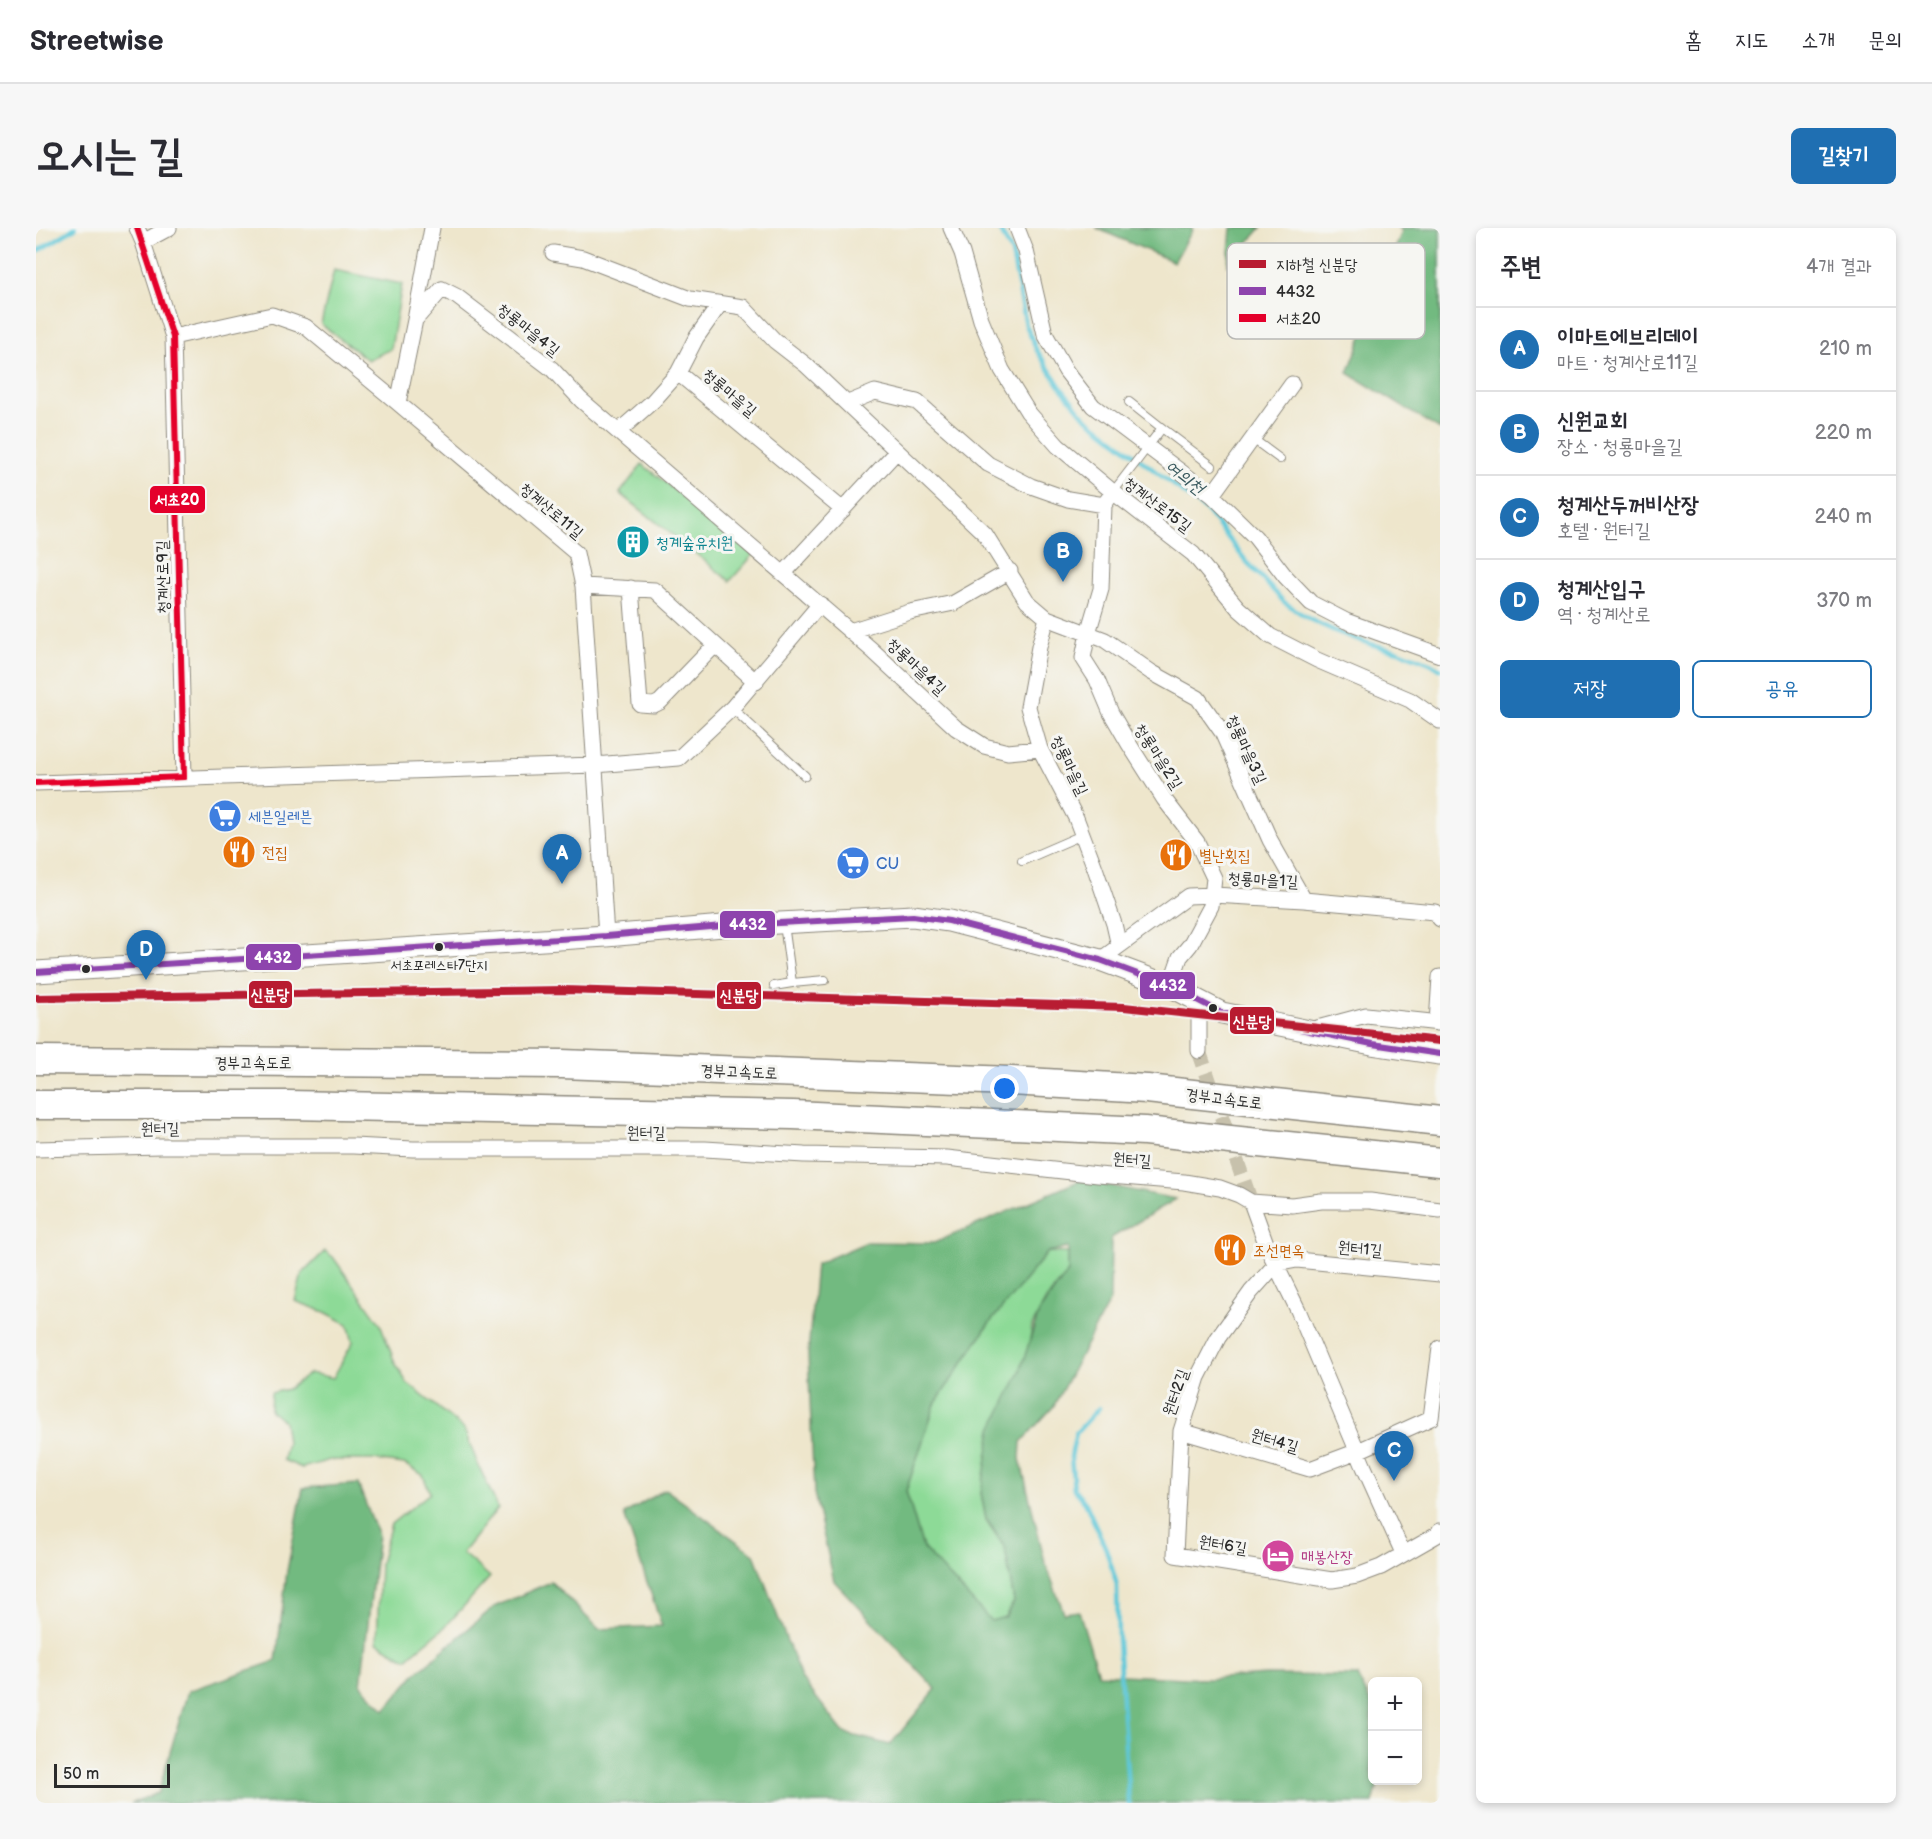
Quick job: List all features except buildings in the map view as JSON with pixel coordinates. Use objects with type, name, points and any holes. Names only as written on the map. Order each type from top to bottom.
[{"type":"highway","name":"경부고속도로","points":[[36,1060],[562,1064],[1011,1081],[1147,1089],[1440,1121]]},
{"type":"highway","points":[[36,1105],[312,1106],[817,1116],[1145,1131],[1440,1162]]},
{"type":"street","points":[[140,234],[168,228]]},
{"type":"street","points":[[398,403],[416,321],[432,228]]},
{"type":"street","name":"청계산로15길","points":[[951,228],[962,253],[981,320],[1002,370],[1028,412],[1058,446],[1193,554],[1238,608],[1270,636],[1317,660],[1410,700],[1440,721]]},
{"type":"street","points":[[1017,228],[1026,251],[1045,334],[1066,371],[1093,406],[1212,495],[1255,537],[1285,576],[1311,603],[1346,621],[1440,655]]},
{"type":"street","name":"청계산로9길","points":[[140,234],[173,338],[184,777]]},
{"type":"street","points":[[553,253],[583,258],[690,298],[743,308],[775,341],[848,403],[985,534],[1027,601],[1047,618]]},
{"type":"street","name":"청룡마을4길","points":[[416,321],[442,289],[456,296],[552,369],[581,400],[820,604],[956,728],[984,746],[1008,752],[1040,749]]},
{"type":"street","name":"청룡마을길","points":[[720,304],[696,338],[678,373],[843,510]]},
{"type":"street","name":"청계산로11길","points":[[173,338],[272,315],[306,327],[576,553],[583,586],[606,936]]},
{"type":"street","points":[[619,432],[653,401],[678,373]]},
{"type":"street","points":[[1212,495],[1292,384]]},
{"type":"street","points":[[848,403],[875,392],[917,402],[988,465],[1031,486],[1068,499],[1104,505]]},
{"type":"street","points":[[783,573],[897,451]]},
{"type":"street","points":[[1088,633],[1101,588],[1104,505],[1113,492]]},
{"type":"street","points":[[850,631],[910,612],[954,603],[1010,571]]},
{"type":"street","points":[[583,586],[655,590],[756,682]]},
{"type":"street","points":[[631,588],[640,704],[654,705],[660,702],[715,645]]},
{"type":"street","points":[[36,783],[595,765],[679,758],[756,682],[820,604]]},
{"type":"street","name":"청룡마을길","points":[[1047,618],[1028,707],[1040,749],[1076,818],[1114,924],[1119,946]]},
{"type":"street","name":"청룡마을3길","points":[[1047,618],[1105,640],[1151,672],[1198,698],[1222,732],[1270,840],[1304,900]]},
{"type":"street","name":"청룡마을2길","points":[[1088,633],[1083,658],[1098,680],[1111,713],[1129,744],[1164,799],[1197,842],[1214,878],[1213,895]]},
{"type":"street","points":[[1170,986],[1180,957],[1190,945],[1211,906],[1213,895]]},
{"type":"street","name":"청룡마을1길","points":[[1100,960],[1188,896],[1213,895],[1304,900],[1435,912],[1440,919]]},
{"type":"street","points":[[36,972],[606,936],[784,922],[913,916],[949,921],[1100,960],[1170,986],[1222,1012],[1372,1044],[1440,1054]]},
{"type":"street","points":[[1309,1030],[1366,1015],[1439,1023],[1440,977]]},
{"type":"street","points":[[1199,1001],[1199,1051]]},
{"type":"street","name":"원터길","points":[[36,1149],[161,1146],[705,1149],[804,1155],[947,1158],[1184,1182],[1220,1188],[1251,1202],[1292,1205],[1321,1201],[1370,1201],[1440,1210]]},
{"type":"street","points":[[1251,1202],[1403,1553]]},
{"type":"street","name":"원터1길","points":[[1276,1264],[1297,1260],[1440,1274]]},
{"type":"street","name":"원터2길","points":[[1175,1555],[1181,1431],[1198,1377],[1218,1338],[1251,1292],[1276,1264]]},
{"type":"street","name":"원터4길","points":[[1181,1431],[1310,1469],[1358,1451],[1431,1418],[1440,1348]]},
{"type":"street","name":"원터6길","points":[[1175,1555],[1332,1580],[1357,1576],[1381,1567],[1437,1535],[1440,1531]]},
{"type":"lane","points":[[1129,402],[1212,466]]},
{"type":"lane","points":[[1113,492],[1162,428]]},
{"type":"lane","points":[[1253,439],[1280,459]]},
{"type":"lane","points":[[732,708],[805,776]]},
{"type":"lane","points":[[1022,861],[1082,835]]},
{"type":"lane","points":[[784,922],[792,983]]},
{"type":"lane","points":[[774,986],[825,980]]},
{"type":"green space","points":[[1096,228],[1189,228],[1193,229],[1174,262]]},
{"type":"green space","points":[[1231,228],[1261,228],[1248,243],[1230,243]]},
{"type":"green space","points":[[1399,228],[1440,228],[1440,430],[1348,373],[1361,339],[1425,339],[1425,243],[1397,243],[1402,231]]},
{"type":"green space","points":[[334,270],[402,284],[391,349],[368,360],[321,324]]},
{"type":"green space","points":[[642,464],[754,554],[730,581],[620,493]]},
{"type":"green space","points":[[1081,1180],[1176,1199],[1111,1238],[1110,1300],[1053,1407],[1021,1442],[1020,1459],[1045,1562],[1064,1613],[1079,1611],[1098,1674],[1207,1679],[1267,1675],[1357,1676],[1368,1697],[1368,1785],[1378,1785],[1373,1803],[131,1803],[158,1793],[188,1691],[276,1661],[287,1571],[303,1488],[358,1484],[378,1535],[361,1685],[385,1710],[415,1674],[494,1607],[551,1582],[599,1629],[662,1626],[624,1514],[665,1489],[754,1554],[801,1678],[844,1733],[890,1745],[936,1689],[834,1581],[814,1493],[808,1354],[816,1264],[867,1242],[934,1243]],"holes":[[[1068,1248],[1068,1272],[1039,1312],[1019,1374],[992,1429],[981,1493],[986,1518],[1005,1548],[1014,1602],[1005,1617],[991,1621],[923,1548],[906,1491],[935,1404],[988,1325],[1048,1252]]]},
{"type":"green space","points":[[325,1251],[333,1257],[380,1323],[395,1363],[407,1383],[464,1429],[498,1508],[462,1553],[490,1577],[446,1626],[406,1659],[377,1642],[380,1563],[391,1524],[430,1493],[423,1475],[404,1464],[374,1460],[330,1460],[302,1468],[283,1460],[287,1442],[284,1421],[270,1411],[271,1393],[288,1389],[310,1373],[333,1378],[353,1342],[348,1324],[325,1312],[295,1301],[302,1274]]},
{"type":"green space","points":[[1048,1252],[1068,1253],[1068,1272],[1046,1300],[1032,1326],[1028,1355],[1013,1388],[981,1493],[986,1520],[1005,1548],[1014,1602],[1005,1617],[991,1622],[923,1548],[906,1491],[935,1404],[988,1325]]},
{"type":"waterway","name":"여의천","points":[[36,252],[75,228]]},
{"type":"waterway","name":"여의천","points":[[999,228],[1012,253],[1026,325],[1036,349],[1062,389],[1085,417],[1207,511],[1246,561],[1284,602],[1309,619],[1337,632],[1370,644],[1399,651],[1440,669]]},
{"type":"waterway","points":[[1099,1408],[1076,1433],[1071,1457],[1074,1489],[1086,1504],[1106,1549],[1117,1585],[1118,1641],[1129,1803]]},
{"type":"tunnel","points":[[1199,1051],[1251,1202]]},
{"type":"metro line","name":"신분당","points":[[36,998],[564,990],[1124,1007],[1440,1041]]},
{"type":"transit line","name":"서초20","points":[[137,228],[173,337],[184,777]]},
{"type":"transit line","name":"서초20","points":[[36,783],[184,777]]},
{"type":"transit line","name":"4432","points":[[36,972],[606,936],[723,926],[913,916],[949,921],[1100,960],[1170,986],[1222,1013],[1372,1044],[1440,1054]]},
{"type":"place","name":"청계숲유치원","points":[[633,542]]},
{"type":"place","name":"신원교회","points":[[1063,582]]},
{"type":"place","name":"세븐일레븐","points":[[225,816]]},
{"type":"place","name":"전집","points":[[239,852]]},
{"type":"place","name":"별난횟집","points":[[1176,855]]},
{"type":"place","name":"CU","points":[[853,863]]},
{"type":"place","name":"이마트에브리데이","points":[[562,884]]},
{"type":"place","name":"서초포레스타7단지","points":[[439,947]]},
{"type":"place","name":"청계산입구","points":[[146,980]]},
{"type":"place","name":"조선면옥","points":[[1230,1250]]},
{"type":"place","name":"청계산두꺼비산장","points":[[1394,1481]]},
{"type":"place","name":"매봉산장","points":[[1278,1556]]}]
